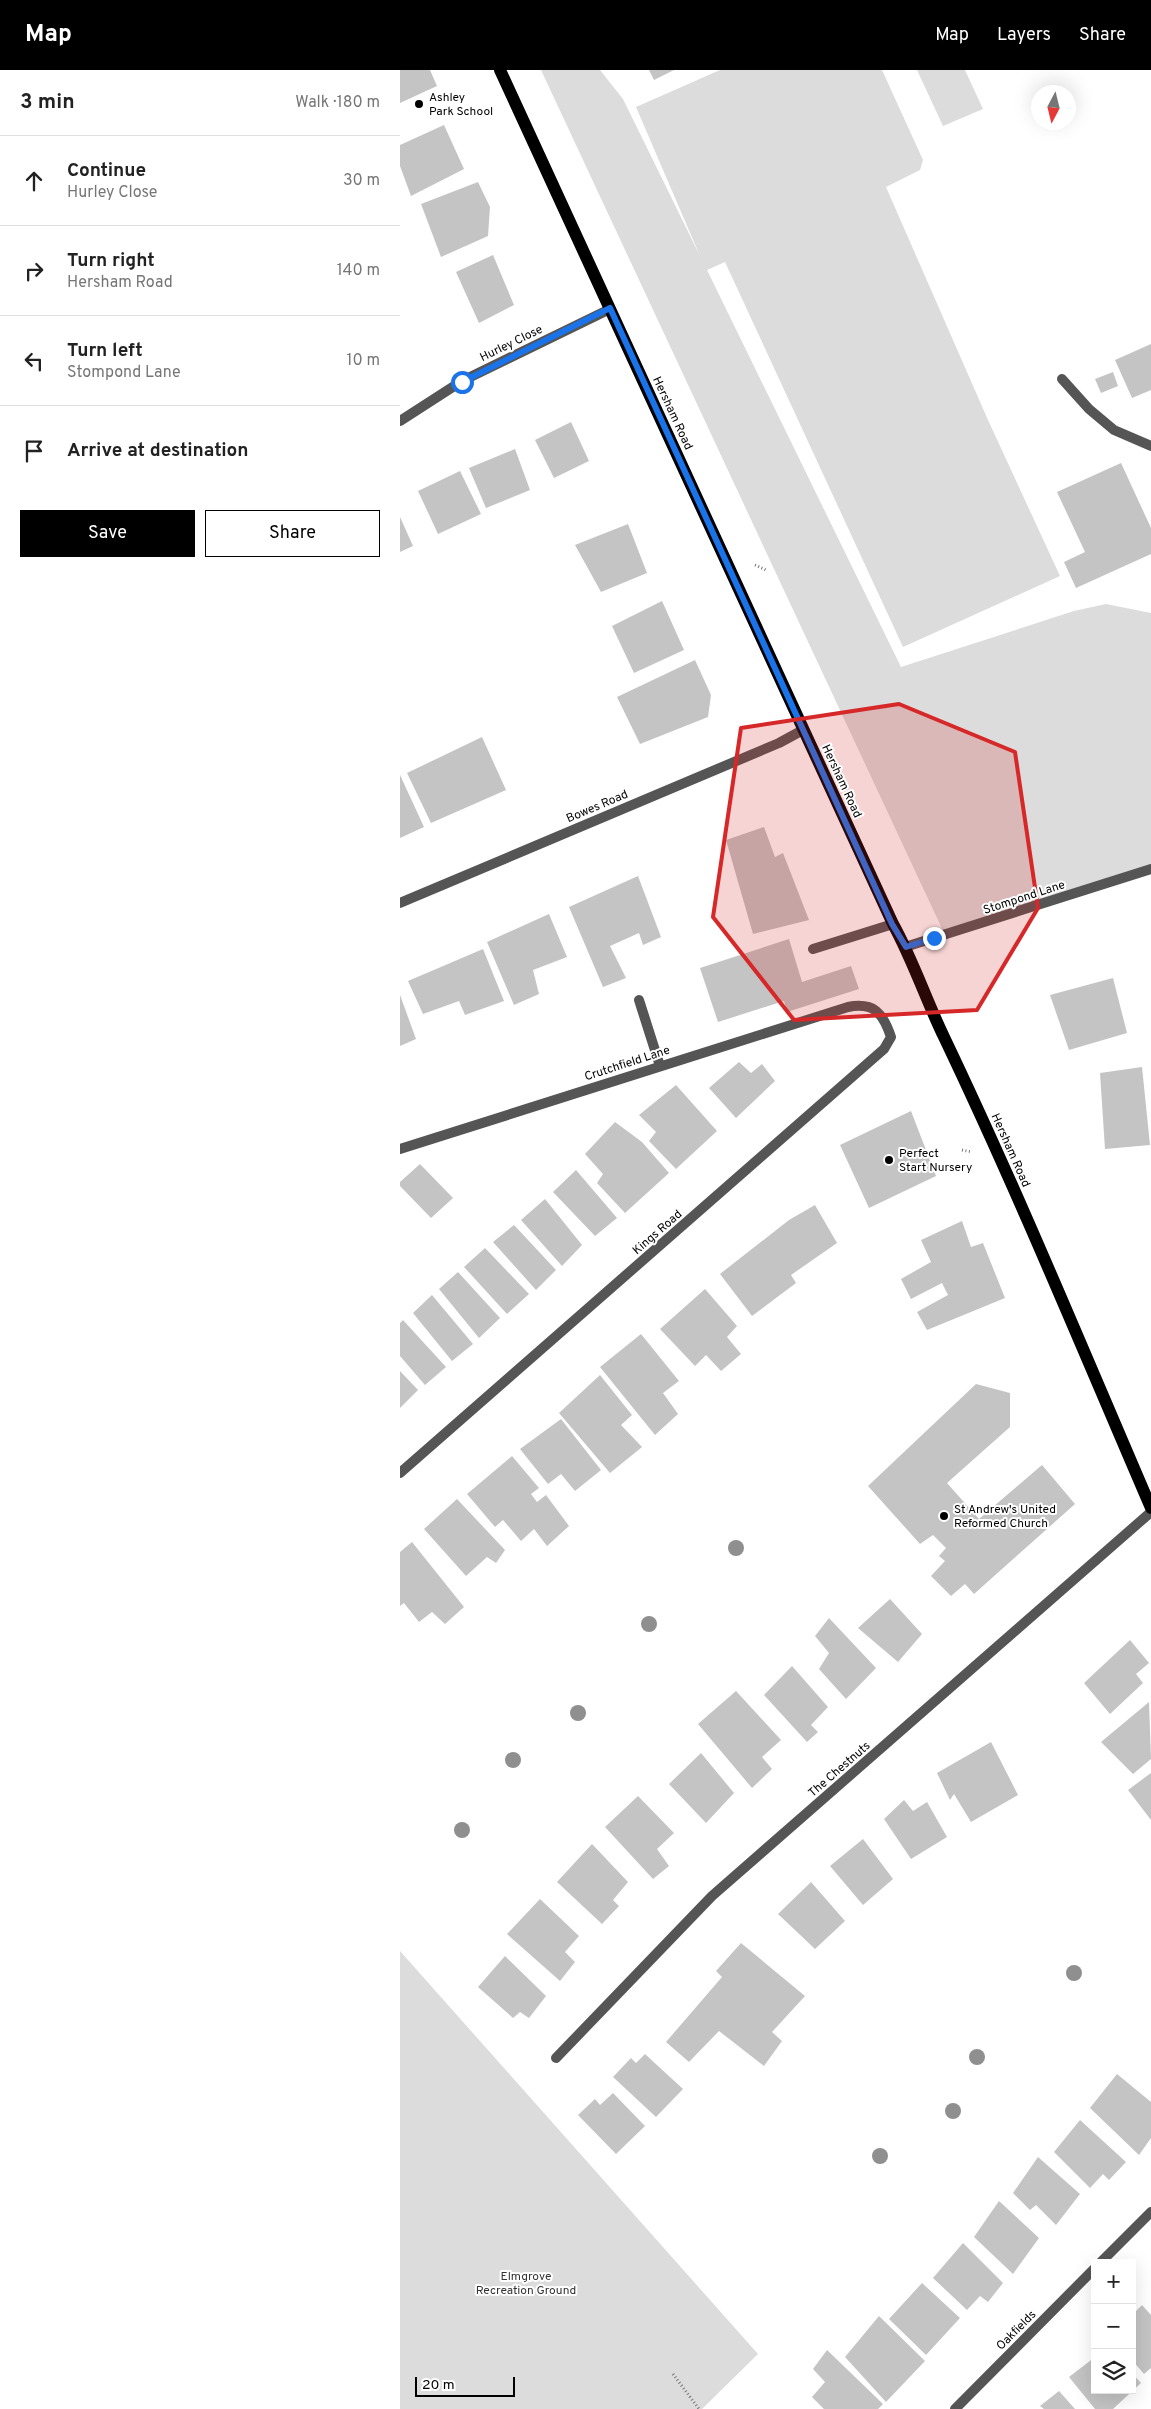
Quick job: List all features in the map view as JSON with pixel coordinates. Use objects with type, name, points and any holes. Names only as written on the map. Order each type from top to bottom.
[{"type":"main road","name":"Hersham Road","points":[[500,70],[892,924],[906,947],[932,1012],[996,1148],[1151,1508]]},
{"type":"street","name":"Hurley Close","points":[[400,421],[462,382],[610,308]]},
{"type":"street","points":[[1062,379],[1089,409],[1114,430],[1151,446]]},
{"type":"street","name":"Bowes Road","points":[[400,903],[779,743],[803,730]]},
{"type":"street","name":"Stompond Lane","points":[[906,947],[1151,869]]},
{"type":"street","points":[[814,949],[892,924]]},
{"type":"street","points":[[639,1000],[660,1066]]},
{"type":"street","name":"Crutchfield Lane","points":[[400,1149],[848,1006],[863,1004]]},
{"type":"street","name":"Kings Road","points":[[400,1473],[884,1049],[891,1036],[888,1026],[872,1007],[863,1004]]},
{"type":"street","name":"The Chestnuts","points":[[556,2058],[712,1896],[1151,1512]]},
{"type":"street","points":[[1104,2259],[1151,2212]]},
{"type":"street","name":"Oakfields","points":[[955,2409],[1091,2272]]},
{"type":"path","points":[[673,2374],[699,2409]]},
{"type":"highlighted area","points":[[899,704],[1015,752],[1038,908],[977,1010],[794,1020],[713,917],[741,728]]},
{"type":"green space","points":[[541,70],[600,70],[623,99],[700,256],[636,107],[720,70],[882,70],[923,160],[920,170],[886,187],[988,420],[1060,576],[903,647],[725,262],[707,270],[901,667],[1074,611],[1106,604],[1151,613],[1151,869],[945,935]]},
{"type":"green space","points":[[917,70],[965,70],[983,109],[943,126]]},
{"type":"green space","name":"Elmgrove Recreation Ground","points":[[400,1951],[758,2354],[702,2409],[400,2409]]},
{"type":"building","points":[[400,70],[430,70],[437,86],[400,103]]},
{"type":"building","points":[[649,70],[674,70],[654,80]]},
{"type":"building","points":[[444,125],[464,169],[411,196],[400,166],[400,145]]},
{"type":"building","points":[[478,182],[490,207],[488,236],[441,257],[421,204]]},
{"type":"building","points":[[493,255],[514,305],[479,323],[456,272]]},
{"type":"building","points":[[1151,344],[1151,390],[1132,398],[1115,360]]},
{"type":"building","points":[[1113,372],[1118,386],[1101,393],[1095,379]]},
{"type":"building","points":[[571,422],[589,461],[554,478],[535,440]]},
{"type":"building","points":[[515,449],[530,490],[486,508],[469,468]]},
{"type":"building","points":[[1121,463],[1151,528],[1151,554],[1076,588],[1064,562],[1085,552],[1057,492]]},
{"type":"building","points":[[460,471],[481,514],[438,534],[418,491]]},
{"type":"building","points":[[400,517],[413,546],[400,552]]},
{"type":"building","points":[[628,524],[647,573],[601,592],[575,545]]},
{"type":"building","points":[[662,601],[684,650],[634,673],[612,626]]},
{"type":"building","points":[[695,660],[711,695],[708,717],[640,744],[617,697]]},
{"type":"building","points":[[482,737],[506,790],[431,823],[407,773]]},
{"type":"building","points":[[400,775],[424,827],[400,838]]},
{"type":"building","points":[[764,827],[775,857],[783,853],[809,920],[753,934],[726,840]]},
{"type":"building","points":[[638,876],[661,937],[643,945],[639,933],[610,946],[626,978],[603,987],[569,907]]},
{"type":"building","points":[[549,914],[567,957],[533,970],[539,994],[514,1005],[487,942]]},
{"type":"building","points":[[789,939],[802,982],[851,966],[859,989],[787,1012],[784,1001],[718,1022],[700,968]]},
{"type":"building","points":[[483,949],[504,1001],[465,1015],[459,1001],[423,1014],[408,981]]},
{"type":"building","points":[[1113,978],[1127,1033],[1069,1050],[1050,995]]},
{"type":"building","points":[[400,995],[416,1039],[400,1046]]},
{"type":"building","points":[[739,1062],[751,1073],[762,1064],[775,1081],[736,1118],[709,1088]]},
{"type":"building","points":[[1142,1067],[1150,1145],[1105,1149],[1100,1073]]},
{"type":"building","points":[[676,1085],[717,1131],[676,1169],[649,1141],[656,1132],[639,1115]]},
{"type":"building","name":"Perfect Start Nursery","points":[[911,1111],[936,1176],[869,1208],[840,1145]]},
{"type":"building","points":[[615,1122],[642,1142],[669,1173],[625,1213],[597,1183],[603,1174],[585,1154]]},
{"type":"building","points":[[420,1164],[453,1198],[431,1218],[400,1186],[400,1182]]},
{"type":"building","points":[[576,1170],[617,1218],[595,1236],[553,1192]]},
{"type":"building","points":[[545,1199],[582,1245],[562,1266],[521,1220]]},
{"type":"building","points":[[815,1205],[837,1243],[791,1275],[796,1283],[752,1316],[720,1274],[789,1220]]},
{"type":"building","points":[[962,1221],[971,1247],[983,1243],[1005,1298],[927,1330],[917,1312],[948,1295],[942,1283],[911,1299],[901,1279],[931,1262],[921,1240]]},
{"type":"building","points":[[514,1225],[556,1270],[536,1290],[493,1242]]},
{"type":"building","points":[[485,1248],[529,1294],[507,1314],[464,1267]]},
{"type":"building","points":[[458,1272],[500,1318],[479,1338],[439,1289]]},
{"type":"building","points":[[705,1289],[737,1326],[727,1337],[741,1354],[721,1371],[706,1355],[695,1366],[660,1329]]},
{"type":"building","points":[[432,1295],[473,1344],[452,1361],[413,1313]]},
{"type":"building","points":[[403,1320],[446,1367],[425,1385],[400,1356],[400,1323]]},
{"type":"building","points":[[641,1334],[679,1381],[663,1393],[678,1414],[655,1435],[600,1367]]},
{"type":"building","points":[[400,1371],[418,1390],[400,1408]]},
{"type":"building","points":[[600,1375],[632,1415],[621,1425],[642,1447],[610,1473],[559,1413]]},
{"type":"building","points":[[976,1384],[1010,1393],[1010,1427],[947,1483],[979,1519],[1042,1465],[1075,1504],[974,1594],[965,1584],[951,1596],[931,1576],[945,1561],[939,1556],[946,1548],[933,1535],[920,1544],[868,1486]]},
{"type":"building","points":[[561,1419],[601,1470],[575,1491],[561,1474],[548,1484],[520,1449]]},
{"type":"building","points":[[512,1456],[539,1488],[531,1494],[537,1502],[546,1495],[569,1526],[547,1546],[534,1529],[521,1541],[503,1520],[495,1527],[467,1494]]},
{"type":"building","points":[[457,1499],[505,1550],[496,1563],[487,1557],[466,1576],[424,1529]]},
{"type":"building","points":[[412,1542],[464,1607],[445,1624],[432,1612],[419,1622],[404,1603],[400,1606],[400,1552]]},
{"type":"building","points":[[890,1599],[922,1634],[898,1662],[858,1628]]},
{"type":"building","points":[[829,1618],[876,1668],[846,1699],[819,1669],[829,1653],[815,1636]]},
{"type":"building","points":[[1130,1640],[1149,1663],[1136,1674],[1143,1683],[1110,1714],[1084,1683]]},
{"type":"building","points":[[792,1666],[828,1707],[811,1725],[818,1732],[807,1742],[764,1695]]},
{"type":"building","points":[[736,1691],[781,1740],[762,1757],[772,1769],[752,1788],[698,1724]]},
{"type":"building","points":[[1149,1702],[1151,1759],[1133,1774],[1101,1742]]},
{"type":"building","points":[[991,1742],[1018,1795],[971,1822],[954,1794],[950,1800],[937,1773]]},
{"type":"building","points":[[701,1753],[734,1793],[706,1823],[669,1784]]},
{"type":"building","points":[[1151,1773],[1151,1820],[1128,1790]]},
{"type":"building","points":[[638,1796],[674,1833],[657,1849],[669,1866],[653,1879],[605,1827]]},
{"type":"building","points":[[904,1800],[913,1811],[927,1802],[947,1837],[911,1859],[884,1819]]},
{"type":"building","points":[[863,1839],[893,1879],[863,1905],[830,1866]]},
{"type":"building","points":[[592,1844],[628,1882],[613,1900],[619,1906],[602,1924],[557,1882]]},
{"type":"building","points":[[811,1882],[845,1921],[815,1949],[778,1914]]},
{"type":"building","points":[[540,1899],[579,1936],[565,1952],[575,1962],[560,1981],[507,1934]]},
{"type":"building","points":[[741,1943],[805,1996],[772,2032],[782,2041],[764,2066],[719,2031],[689,2062],[666,2042],[722,1977],[716,1971]]},
{"type":"building","points":[[505,1956],[546,1996],[529,2018],[520,2012],[513,2018],[478,1987]]},
{"type":"building","points":[[645,2054],[683,2089],[656,2117],[613,2077],[631,2058],[636,2063]]},
{"type":"building","points":[[1117,2074],[1151,2102],[1151,2138],[1139,2155],[1090,2108]]},
{"type":"building","points":[[613,2093],[645,2126],[616,2154],[578,2115],[595,2099],[600,2105]]},
{"type":"building","points":[[1080,2120],[1126,2162],[1109,2180],[1103,2174],[1090,2188],[1054,2152]]},
{"type":"building","points":[[1038,2157],[1080,2194],[1056,2225],[1036,2205],[1030,2210],[1013,2193]]},
{"type":"building","points":[[999,2201],[1039,2238],[1013,2274],[974,2237]]},
{"type":"building","points":[[963,2243],[1003,2283],[988,2302],[980,2296],[967,2310],[933,2278]]},
{"type":"building","points":[[922,2283],[960,2318],[926,2355],[889,2319]]},
{"type":"building","points":[[1142,2305],[1151,2315],[1151,2368],[1144,2374],[1136,2365],[1136,2311]]},
{"type":"building","points":[[879,2316],[925,2361],[886,2402],[845,2357]]},
{"type":"building","points":[[827,2350],[883,2404],[878,2409],[824,2409],[812,2397],[825,2382],[813,2369]]},
{"type":"building","points":[[1091,2360],[1091,2394],[1129,2394],[1113,2409],[1095,2409],[1069,2377]]},
{"type":"building","points":[[1136,2377],[1141,2383],[1136,2388]]},
{"type":"building","points":[[1059,2391],[1075,2409],[1044,2409],[1040,2406]]},
{"type":"place","name":"Ashley Park School","points":[[419,104]]},
{"type":"place","name":"Perfect Start Nursery","points":[[889,1160]]},
{"type":"place","name":"St Andrew's United Reformed Church","points":[[944,1516]]},
{"type":"route","points":[[462,382],[610,308],[892,924],[906,947],[934,938]]}]
